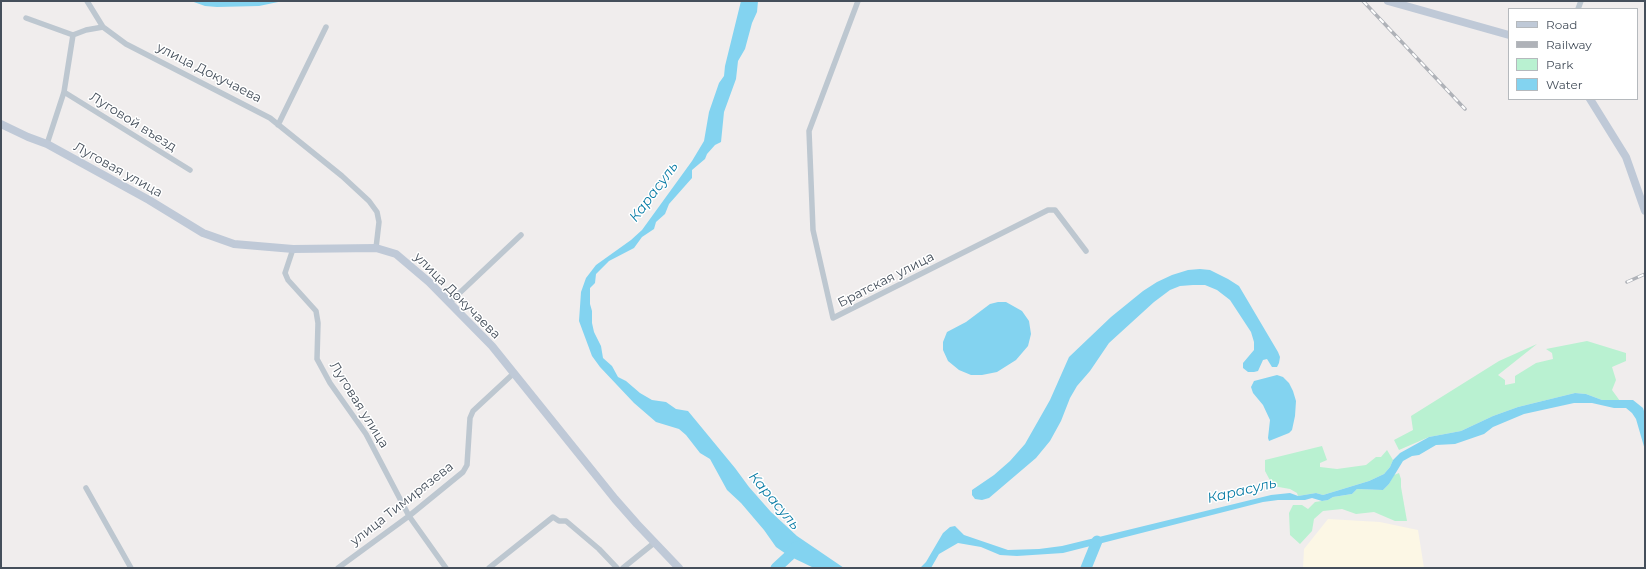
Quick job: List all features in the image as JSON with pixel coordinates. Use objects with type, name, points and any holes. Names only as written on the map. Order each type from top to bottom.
[{"type":"main road","points":[[1388,1],[1508,35]]},
{"type":"main road","points":[[1591,100],[1626,157],[1645,211]]},
{"type":"main road","name":"Луговая улица","points":[[1,124],[47,144],[148,200],[203,233],[234,244],[293,249],[376,248]]},
{"type":"main road","name":"улица Докучаева","points":[[376,248],[387,250],[403,259],[450,302],[492,346],[615,498],[678,568]]},
{"type":"street","name":"улица Докучаева","points":[[87,1],[103,27],[126,44],[270,118],[342,176],[374,206],[379,218],[376,248]]},
{"type":"street","name":"Братская улица","points":[[858,1],[809,131],[813,230],[833,318],[1048,210],[1055,210],[1086,251]]},
{"type":"street","points":[[26,18],[73,35],[86,30],[103,27]]},
{"type":"street","points":[[278,124],[326,27]]},
{"type":"street","points":[[47,144],[64,92],[73,35]]},
{"type":"street","name":"Луговой въезд","points":[[64,92],[190,170]]},
{"type":"street","points":[[450,302],[521,235]]},
{"type":"street","name":"Луговая улица","points":[[293,249],[285,273],[288,280],[316,311],[318,317],[317,359],[330,383],[366,434],[409,516],[446,568]]},
{"type":"street","name":"улица Тимирязева","points":[[338,568],[409,516],[463,472],[467,465],[470,418],[473,411],[514,373]]},
{"type":"street","points":[[86,488],[131,568]]},
{"type":"street","points":[[489,568],[553,517],[559,521],[566,521],[599,549],[617,568]]},
{"type":"street","points":[[623,568],[654,543]]},
{"type":"shaded area","points":[[1328,519],[1380,522],[1418,530],[1424,568],[1303,568],[1304,549]]},
{"type":"green space","points":[[1587,341],[1626,353],[1626,361],[1612,367],[1616,380],[1612,390],[1620,401],[1602,400],[1586,394],[1575,393],[1518,407],[1493,416],[1461,431],[1429,437],[1399,450],[1394,440],[1413,430],[1411,416],[1499,361],[1537,344],[1498,375],[1505,380],[1505,385],[1515,383],[1515,376],[1536,363],[1553,359],[1552,353],[1546,349]]},
{"type":"green space","points":[[1322,446],[1327,460],[1320,463],[1320,467],[1337,469],[1366,465],[1376,457],[1381,457],[1387,450],[1393,460],[1390,467],[1384,474],[1369,481],[1323,495],[1316,493],[1298,496],[1297,493],[1290,489],[1273,486],[1265,471],[1265,460]]},
{"type":"green space","points":[[1399,473],[1407,521],[1395,521],[1374,512],[1356,514],[1342,509],[1323,511],[1314,519],[1312,531],[1300,544],[1290,535],[1289,513],[1293,505],[1302,505],[1308,509],[1315,502],[1352,494],[1357,489],[1383,490],[1389,484],[1394,475]]},
{"type":"water","points":[[191,1],[283,1],[259,6],[217,7],[205,6]]},
{"type":"water","points":[[741,1],[758,1],[757,12],[752,23],[745,49],[738,61],[736,79],[724,112],[721,142],[715,145],[707,154],[705,159],[692,170],[692,178],[669,204],[665,214],[656,222],[654,229],[642,237],[634,248],[609,261],[596,274],[595,283],[590,288],[592,323],[594,332],[601,346],[603,358],[612,366],[618,377],[652,400],[666,402],[676,409],[688,411],[771,512],[797,536],[844,568],[814,568],[789,556],[776,547],[741,503],[727,490],[710,459],[700,453],[686,435],[679,429],[656,422],[634,403],[600,367],[592,356],[579,321],[581,292],[586,278],[596,265],[631,240],[642,230],[692,161],[704,141],[709,112],[719,83],[724,76],[725,66]]},
{"type":"water","points":[[1188,270],[1210,270],[1239,286],[1278,352],[1280,357],[1277,367],[1272,367],[1267,359],[1263,360],[1258,371],[1248,372],[1243,368],[1243,363],[1254,350],[1254,342],[1251,332],[1230,300],[1217,290],[1205,285],[1193,285],[1180,286],[1170,290],[1154,302],[1109,343],[1090,371],[1077,386],[1050,441],[1036,458],[989,498],[982,500],[975,499],[972,495],[972,490],[994,475],[1010,461],[1025,444],[1050,400],[1069,357],[1111,317],[1143,291],[1172,275]]},
{"type":"water","points":[[1006,302],[1022,311],[1029,321],[1031,334],[1028,346],[1016,360],[997,372],[982,375],[971,375],[959,370],[948,361],[943,350],[943,342],[947,332],[966,322],[990,304]]},
{"type":"water","points":[[1277,375],[1283,377],[1289,383],[1293,391],[1296,401],[1295,416],[1292,430],[1289,433],[1269,441],[1270,420],[1263,405],[1253,393],[1251,387],[1254,381]]},
{"type":"water","points":[[1575,393],[1586,394],[1602,400],[1633,400],[1643,408],[1645,414],[1645,450],[1636,419],[1626,408],[1614,408],[1592,403],[1574,403],[1524,414],[1493,427],[1484,434],[1455,444],[1436,445],[1419,455],[1412,456],[1403,461],[1389,484],[1383,490],[1357,489],[1352,494],[1333,497],[1322,501],[1312,498],[1305,500],[1278,500],[1263,502],[1063,553],[1017,556],[1000,555],[981,547],[958,543],[939,554],[931,568],[920,568],[926,562],[943,533],[950,527],[955,526],[964,535],[1008,550],[1039,549],[1062,546],[1271,495],[1290,493],[1298,496],[1316,493],[1323,495],[1369,481],[1384,474],[1390,467],[1393,460],[1400,453],[1429,437],[1461,431],[1493,416],[1518,407]]},
{"type":"waterway","points":[[1086,568],[1097,541]]},
{"type":"waterway","points":[[776,568],[796,547]]},
{"type":"railway","points":[[1363,1],[1465,109]]},
{"type":"railway","points":[[1627,282],[1645,274]]},
{"type":"water label","name":"Карасуль","points":[[654,192]]},
{"type":"water label","name":"Карасуль","points":[[1242,491]]},
{"type":"water label","name":"Карасуль","points":[[774,501]]}]
